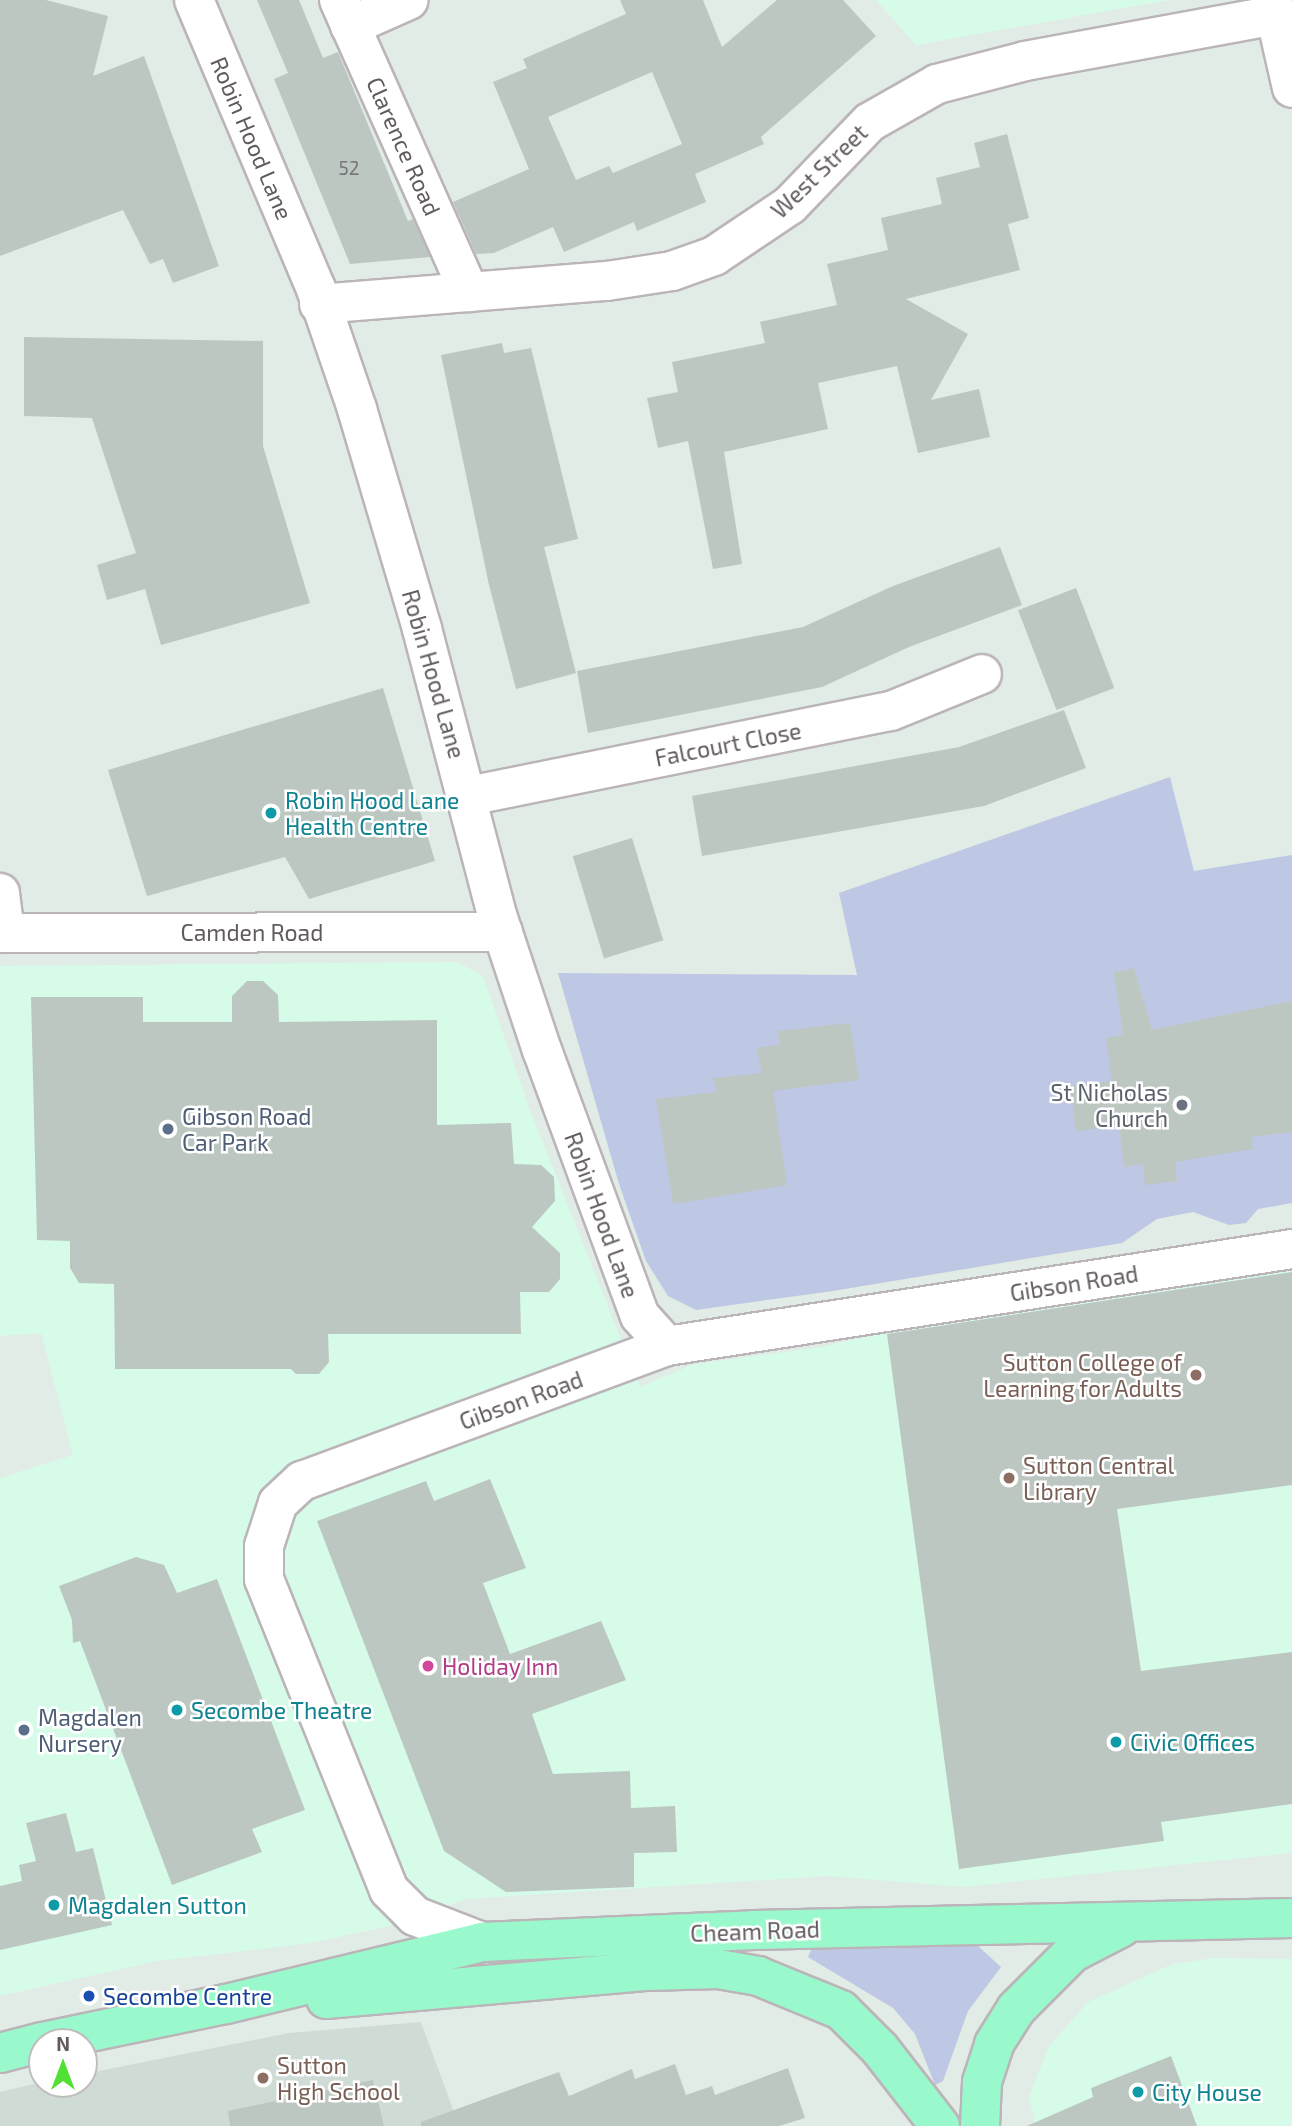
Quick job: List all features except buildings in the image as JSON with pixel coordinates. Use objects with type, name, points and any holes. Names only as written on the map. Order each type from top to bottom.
[{"type":"highway","name":"Cheam Road","points":[[98,2030],[226,2004],[482,1942],[1292,1918]]},
{"type":"highway","points":[[980,2126],[982,2082],[994,2043],[1016,2009],[1072,1952],[1134,1921]]},
{"type":"highway","name":"Cheam Road","points":[[226,2004],[648,1971],[718,1969],[758,1976],[841,2010],[880,2049],[940,2126]]},
{"type":"highway","name":"Cheam Road","points":[[0,2053],[28,2046]]},
{"type":"street","name":"Robin Hood Lane","points":[[194,0],[319,304],[357,409],[468,796],[503,932],[542,1050],[640,1316],[667,1346]]},
{"type":"street","points":[[345,13],[409,0]]},
{"type":"street","name":"West Street","points":[[319,304],[607,281],[672,271],[714,256],[790,205],[870,121],[937,84],[1026,61],[1274,8]]},
{"type":"street","points":[[1274,8],[1292,88]]},
{"type":"street","name":"Clarence Road","points":[[345,13],[468,292]]},
{"type":"street","name":"Falcourt Close","points":[[468,796],[891,711],[982,674]]},
{"type":"street","points":[[0,893],[3,933]]},
{"type":"street","name":"Camden Road","points":[[3,933],[503,932]]},
{"type":"street","name":"Gibson Road","points":[[482,1942],[415,1916],[389,1890],[264,1579],[264,1546],[278,1503],[302,1482],[667,1346],[1292,1249]]},
{"type":"shaded area","points":[[876,0],[1169,0],[916,45]]},
{"type":"shaded area","points":[[1170,777],[1194,871],[1292,855],[1292,1203],[1258,1209],[1246,1223],[1229,1225],[1193,1212],[1157,1219],[1122,1243],[833,1291],[696,1310],[668,1296],[646,1261],[619,1184],[558,973],[857,975],[839,893]]},
{"type":"shaded area","points":[[457,962],[483,976],[531,1113],[640,1387],[694,1364],[823,1347],[882,1332],[1292,1265],[1292,1853],[963,1887],[829,1876],[466,1899],[398,1924],[311,1943],[157,1961],[0,1996],[0,1478],[73,1455],[41,1333],[0,1336],[0,966]]},
{"type":"shaded area","points":[[978,1946],[1001,1967],[968,2011],[943,2081],[935,2085],[915,2034],[893,2008],[808,1957],[812,1948]]},
{"type":"shaded area","points":[[1214,1958],[1292,1959],[1292,2126],[1036,2126],[1029,2097],[1049,2046],[1088,2002],[1173,1964]]},
{"type":"shaded area","name":"Sutton High School","points":[[421,2022],[459,2126],[0,2126],[0,2092],[28,2085],[28,2098],[98,2098],[98,2071],[289,2033]]},
{"type":"place","name":"Robin Hood Lane Health Centre","points":[[271,813]]},
{"type":"place","name":"St Nicholas Church","points":[[1182,1105]]},
{"type":"place","name":"Gibson Road Car Park","points":[[168,1129]]},
{"type":"place","name":"Sutton College of Learning for Adults","points":[[1196,1375]]},
{"type":"place","name":"Sutton Central Library","points":[[1009,1478]]},
{"type":"place","name":"Holiday Inn","points":[[428,1666]]},
{"type":"place","name":"Secombe Theatre","points":[[177,1710]]},
{"type":"place","name":"Magdalen Nursery","points":[[24,1730]]},
{"type":"place","name":"Civic Offices","points":[[1116,1742]]},
{"type":"place","name":"Magdalen Sutton","points":[[54,1905]]},
{"type":"place","name":"Secombe Centre","points":[[89,1996]]},
{"type":"place","name":"Sutton High School","points":[[263,2078]]},
{"type":"place","name":"City House","points":[[1138,2092]]}]
